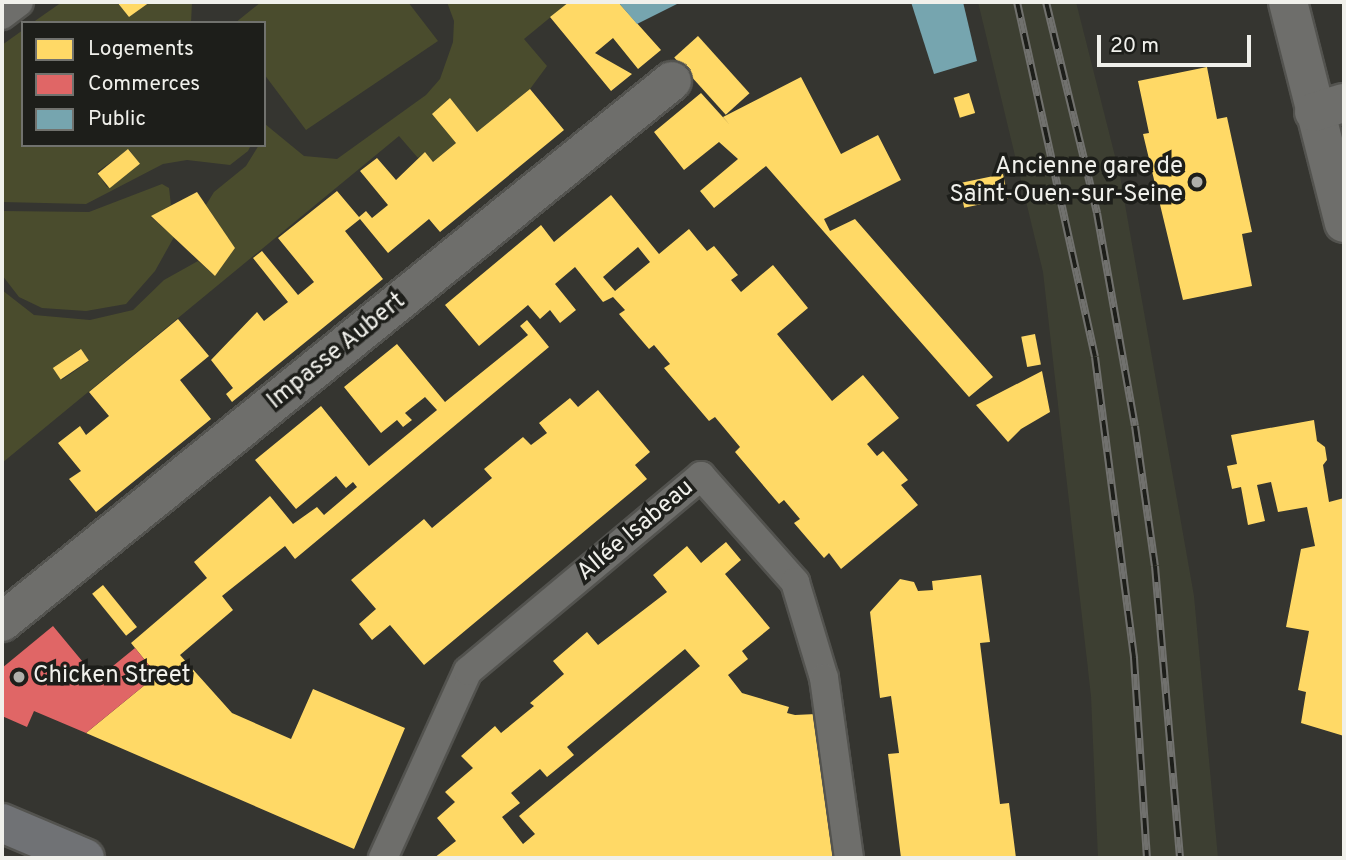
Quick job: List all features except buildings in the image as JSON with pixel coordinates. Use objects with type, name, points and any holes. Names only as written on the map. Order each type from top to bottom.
[{"type":"main road","points":[[2,823],[85,858]]},
{"type":"street","points":[[1287,2],[1329,107],[1344,223]]},
{"type":"street","name":"Impasse Aubert","points":[[2,622],[671,81]]},
{"type":"lane","points":[[2,15],[19,2]]},
{"type":"lane","name":"Allée Isabeau","points":[[383,858],[467,671],[701,477],[795,582],[824,678],[849,858]]},
{"type":"shaded area","points":[[978,2],[1076,2],[1120,176],[1194,596],[1218,858],[1098,858],[1091,696],[1043,272]]},
{"type":"green space","points":[[62,2],[117,2],[129,17],[150,2],[192,2],[191,21],[35,21]]},
{"type":"green space","points":[[261,2],[408,2],[438,41],[306,130],[266,77],[266,21],[237,21]]},
{"type":"green space","points":[[447,2],[569,2],[524,39],[547,66],[530,89],[477,132],[450,99],[456,143],[433,162],[425,152],[418,158],[399,136],[2,463],[2,290],[34,315],[90,320],[133,310],[164,280],[198,261],[215,276],[235,248],[206,205],[214,192],[246,166],[258,147],[266,147],[266,125],[304,156],[337,159],[426,95],[440,79],[453,42],[454,21]],"holes":[[[80,349],[89,361],[62,380],[53,368]]]},
{"type":"green space","points":[[21,31],[21,147],[250,147],[230,165],[187,160],[163,164],[86,204],[2,202],[2,45]],"holes":[[[129,149],[139,164],[107,187],[97,172]]]},
{"type":"green space","points":[[162,184],[169,188],[171,205],[151,217],[174,237],[155,271],[126,304],[86,311],[42,308],[19,297],[2,275],[2,211],[89,212]]},
{"type":"railway","points":[[1017,2],[1095,357],[1134,658],[1147,858]]},
{"type":"railway","points":[[1046,2],[1097,213],[1135,426],[1155,566],[1180,858]]},
{"type":"place","name":"Ancienne gare de Saint-Ouen-sur-Seine","points":[[1197,182]]},
{"type":"place","name":"Chicken Street","points":[[19,677]]}]
